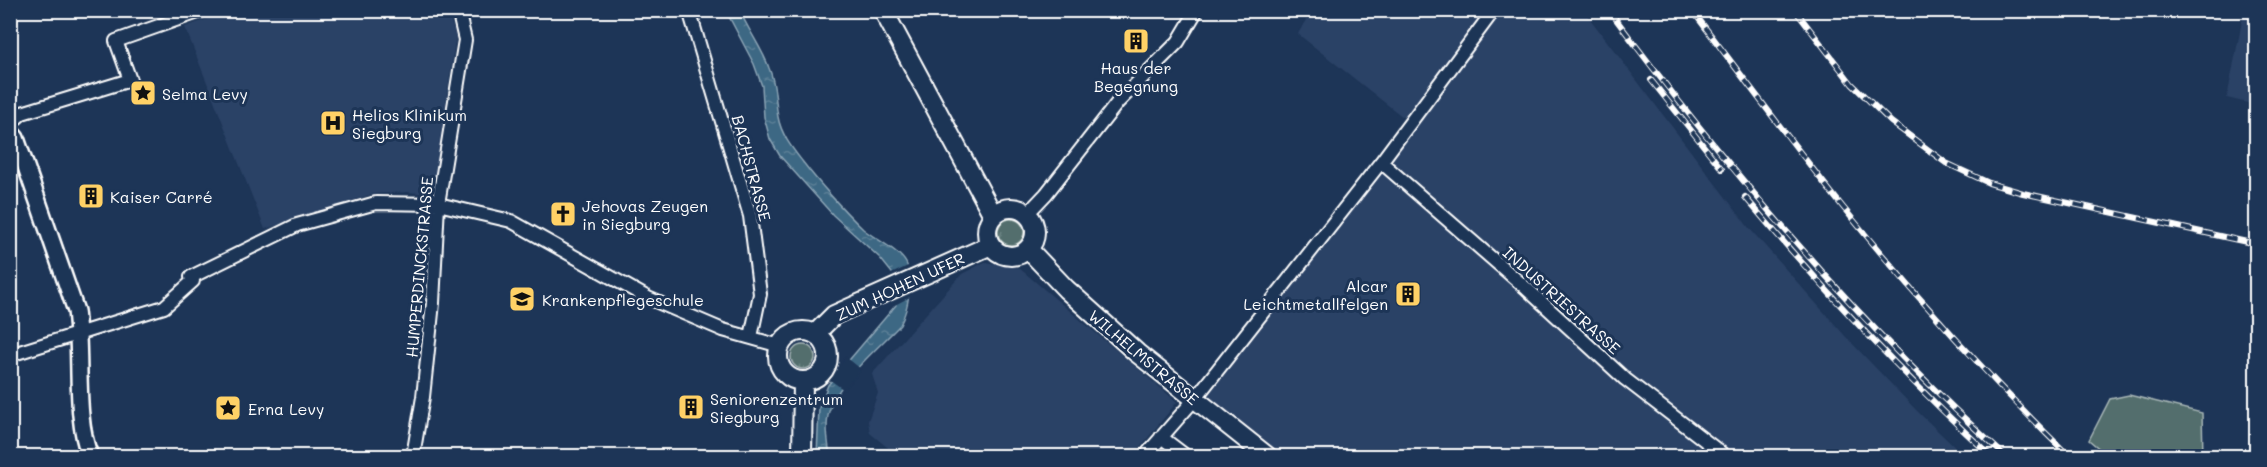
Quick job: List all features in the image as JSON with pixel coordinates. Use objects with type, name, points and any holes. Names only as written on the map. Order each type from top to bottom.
[{"type":"main road","points":[[883,10],[993,215]]},
{"type":"main road","points":[[1006,208],[1021,210],[1027,214],[1035,227],[1035,235],[1028,249],[1010,255],[997,251],[988,240],[987,227],[993,215],[1006,208]]},
{"type":"main road","name":"ZUM HOHEN UFER","points":[[815,334],[834,315],[992,245]]},
{"type":"main road","name":"WILHELMSTRASSE","points":[[1028,249],[1099,320],[1194,400],[1267,456]]},
{"type":"main road","points":[[804,332],[815,334],[828,350],[827,364],[818,377],[803,381],[790,377],[780,367],[778,353],[780,346],[792,334],[804,332]]},
{"type":"main road","points":[[802,456],[803,381]]},
{"type":"street","points":[[10,124],[22,113],[130,80],[116,41],[204,10]]},
{"type":"street","name":"HUMPERDINCKSTRASSE","points":[[413,456],[423,397],[433,303],[438,204],[465,40],[458,10]]},
{"type":"street","name":"BACHSTRASSE","points":[[688,10],[750,216],[760,294],[751,337]]},
{"type":"street","points":[[1027,214],[1046,194],[1118,102],[1178,42],[1197,10]]},
{"type":"street","points":[[1145,456],[1194,400],[1381,162],[1494,10]]},
{"type":"street","points":[[10,131],[16,138],[76,311],[79,333],[82,436],[90,456]]},
{"type":"street","name":"INDUSTRIESTRASSE","points":[[1381,162],[1625,378],[1725,456]]},
{"type":"street","points":[[10,356],[164,307],[192,279],[297,225],[376,203],[394,202],[438,204],[511,222],[648,298],[723,330],[780,346]]},
{"type":"street","points":[[1161,437],[1186,456]]},
{"type":"shaded area","name":"Helios Klinikum Siegburg","points":[[229,11],[447,11],[456,36],[432,194],[407,192],[373,194],[265,229],[185,27]]},
{"type":"shaded area","points":[[1311,11],[1584,11],[1749,228],[1846,337],[1964,456],[1276,456],[1203,401],[1337,221],[1413,125],[1298,34]]},
{"type":"shaded area","points":[[2244,11],[2256,11],[2256,105],[2227,98]]},
{"type":"shaded area","points":[[985,262],[1019,268],[1177,402],[1133,456],[898,456],[870,433],[868,421],[878,393],[872,374],[962,274]]},
{"type":"green space","points":[[1011,219],[1020,223],[1024,232],[1020,241],[1011,245],[1002,241],[998,232],[1002,223]]},
{"type":"green space","points":[[803,345],[812,348],[815,357],[812,366],[803,369],[794,366],[791,357],[794,348]]},
{"type":"green space","points":[[2129,395],[2202,413],[2203,456],[2108,456],[2089,440],[2110,399]]},
{"type":"water","points":[[726,11],[740,11],[763,53],[773,80],[779,123],[794,151],[863,229],[903,258],[910,277],[909,294],[900,325],[852,374],[831,406],[827,424],[830,456],[817,456],[819,408],[828,385],[896,305],[892,273],[880,258],[833,215],[780,156],[770,139],[764,117],[762,86],[754,64]]},
{"type":"pier","points":[[910,265],[910,297],[893,306],[889,275]]},
{"type":"pier","points":[[846,357],[861,369],[844,390],[829,379]]},
{"type":"railway","points":[[1609,10],[1700,128],[1796,243],[1898,353],[2005,456]]},
{"type":"railway","points":[[1692,10],[1823,182],[1896,271],[1952,335],[2069,456]]},
{"type":"railway","points":[[1795,10],[1852,84],[1891,122],[1946,163],[1989,183],[2023,193],[2256,244]]},
{"type":"railway","points":[[1651,80],[1722,169]]},
{"type":"railway","points":[[1745,197],[1864,331],[1926,395],[1991,456]]},
{"type":"place","name":"Haus der Begegnung","points":[[1136,41]]},
{"type":"place","name":"Selma Levy","points":[[143,93]]},
{"type":"place","name":"Helios Klinikum Siegburg","points":[[333,123]]},
{"type":"place","name":"Kaiser Carré","points":[[91,196]]},
{"type":"place","name":"Jehovas Zeugen in Siegburg","points":[[563,214]]},
{"type":"place","name":"Alcar Leichtmetallfelgen","points":[[1408,294]]},
{"type":"place","name":"Krankenpflegeschule","points":[[522,299]]},
{"type":"place","name":"Seniorenzentrum Siegburg","points":[[691,407]]},
{"type":"place","name":"Erna Levy","points":[[228,408]]}]
